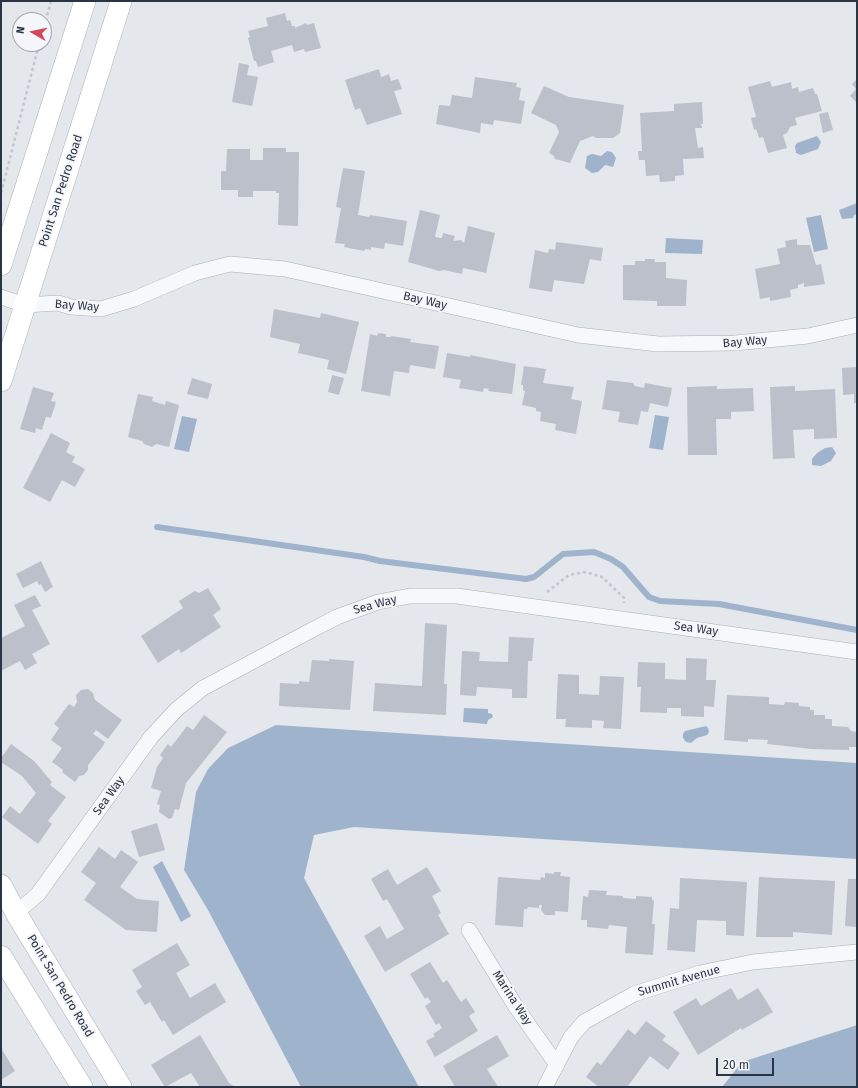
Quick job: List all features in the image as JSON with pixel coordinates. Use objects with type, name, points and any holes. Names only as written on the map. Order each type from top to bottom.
[{"type":"main road","points":[[1,265],[85,1]]},
{"type":"main road","name":"Point San Pedro Road","points":[[1,381],[122,1]]},
{"type":"main road","name":"Point San Pedro Road","points":[[1,885],[16,913],[121,1087]]},
{"type":"main road","points":[[1,956],[82,1087]]},
{"type":"street","name":"Bay Way","points":[[1,298],[25,305],[58,303],[71,307],[101,309],[134,299],[195,273],[230,264],[284,269],[578,335],[658,344],[735,343],[808,336],[857,325]]},
{"type":"street","name":"Sea Way","points":[[16,913],[38,894],[163,722],[176,709],[203,688],[323,624],[378,602],[410,596],[443,596],[541,608],[857,652]]},
{"type":"street","name":"Marina Way","points":[[469,930],[516,1007],[557,1065]]},
{"type":"street","name":"Summit Avenue","points":[[545,1087],[571,1037],[584,1022],[607,1007],[634,994],[700,973],[753,962],[857,952]]},
{"type":"path","points":[[48,12],[51,1]]},
{"type":"path","points":[[1,192],[37,52]]},
{"type":"path","points":[[541,608],[546,593],[556,584],[569,574],[586,572],[602,577],[624,598],[627,620]]},
{"type":"water","points":[[817,136],[821,142],[818,149],[801,155],[796,153],[795,146],[797,143]]},
{"type":"water","points":[[607,151],[612,152],[616,158],[613,167],[605,165],[598,172],[592,173],[585,168],[587,156],[592,154],[601,156]]},
{"type":"water","points":[[857,203],[857,214],[854,215],[853,218],[842,219],[839,210]]},
{"type":"water","points":[[821,215],[828,249],[814,252],[806,218]]},
{"type":"water","points":[[666,238],[703,240],[702,254],[665,253]]},
{"type":"water","points":[[655,415],[669,417],[663,450],[649,448]]},
{"type":"water","points":[[182,416],[197,419],[189,452],[174,449]]},
{"type":"water","points":[[832,447],[836,453],[831,461],[821,466],[812,465],[812,459],[817,453],[825,448]]},
{"type":"water","points":[[464,708],[488,709],[488,713],[492,714],[493,717],[488,720],[487,724],[463,722]]},
{"type":"water","points":[[276,725],[857,763],[857,859],[354,827],[314,835],[304,878],[419,1087],[301,1087],[208,910],[184,870],[196,792],[208,769],[228,748]]},
{"type":"water","points":[[706,726],[709,732],[707,735],[697,738],[691,743],[686,742],[683,738],[685,731]]},
{"type":"water","points":[[162,861],[191,916],[181,922],[153,867]]},
{"type":"water","points":[[857,1025],[857,1087],[722,1087],[742,1062]]},
{"type":"building","points":[[285,13],[287,21],[290,20],[292,26],[295,26],[295,28],[306,23],[307,25],[314,23],[321,48],[305,52],[304,49],[294,52],[292,45],[271,51],[274,62],[258,67],[256,61],[254,61],[248,38],[250,37],[248,31],[268,26],[266,18]]},
{"type":"building","points":[[239,63],[249,65],[247,75],[258,77],[252,106],[232,102]]},
{"type":"building","points":[[379,69],[381,77],[389,74],[391,81],[398,79],[402,89],[394,91],[402,114],[367,125],[360,108],[355,110],[345,80]]},
{"type":"building","points":[[475,77],[517,83],[516,87],[521,88],[519,100],[525,101],[521,124],[494,120],[493,125],[481,123],[480,133],[436,124],[439,105],[450,106],[452,95],[472,98]]},
{"type":"building","points":[[857,79],[857,103],[850,96],[856,89],[852,84]]},
{"type":"building","points":[[770,81],[772,87],[791,82],[792,89],[798,87],[799,92],[813,88],[815,94],[817,94],[822,111],[795,118],[797,125],[790,127],[787,133],[783,135],[787,148],[768,153],[763,137],[759,138],[756,129],[754,130],[751,118],[756,117],[748,87]]},
{"type":"building","points":[[544,86],[569,97],[624,105],[620,133],[613,138],[596,138],[593,136],[580,141],[570,163],[555,159],[554,156],[549,153],[559,132],[556,125],[531,113]]},
{"type":"building","points":[[702,102],[702,128],[695,128],[698,148],[703,147],[704,158],[683,159],[684,175],[675,176],[675,181],[660,182],[659,175],[646,176],[645,160],[639,160],[638,151],[642,151],[640,113],[674,111],[674,104]]},
{"type":"building","points":[[828,112],[833,130],[823,133],[819,114]]},
{"type":"building","points":[[263,148],[286,148],[286,152],[299,152],[298,226],[278,225],[279,193],[276,193],[276,191],[253,191],[253,197],[238,197],[238,190],[221,190],[221,171],[226,171],[227,149],[250,149],[250,160],[263,160]]},
{"type":"building","points":[[343,168],[365,171],[358,215],[369,217],[370,215],[407,221],[403,246],[385,243],[384,249],[371,247],[371,250],[365,249],[364,251],[344,247],[345,244],[335,243],[341,208],[336,207]]},
{"type":"building","points":[[420,210],[440,215],[435,237],[442,238],[443,233],[455,236],[453,241],[461,240],[464,243],[468,226],[495,233],[486,273],[463,268],[462,274],[444,270],[439,271],[408,262]]},
{"type":"building","points":[[797,239],[797,245],[810,245],[816,265],[821,264],[825,284],[804,287],[804,283],[798,285],[798,288],[790,290],[791,297],[770,301],[770,297],[760,299],[755,269],[780,264],[777,249],[786,247],[785,241]]},
{"type":"building","points":[[556,242],[603,248],[601,261],[590,259],[584,284],[554,280],[552,292],[529,288],[535,250],[548,253],[549,249],[555,250]]},
{"type":"building","points":[[645,259],[655,259],[654,262],[666,262],[666,278],[687,280],[686,306],[657,306],[657,301],[623,300],[623,265],[635,265],[635,261],[645,261]]},
{"type":"building","points":[[274,309],[320,318],[321,313],[359,322],[346,374],[327,369],[329,360],[298,353],[300,344],[270,337]]},
{"type":"building","points":[[378,333],[386,334],[386,337],[391,336],[411,339],[410,342],[439,346],[435,369],[410,365],[409,373],[394,371],[390,396],[361,391],[370,334],[377,336]]},
{"type":"building","points":[[447,353],[470,357],[470,355],[516,364],[512,394],[488,391],[489,389],[484,388],[483,392],[459,388],[461,380],[443,377]]},
{"type":"building","points":[[524,366],[546,369],[543,383],[574,387],[571,399],[582,401],[576,434],[555,430],[556,424],[540,421],[541,412],[536,411],[536,408],[522,405],[525,391],[523,390],[523,385],[521,385]]},
{"type":"building","points":[[857,367],[857,403],[854,403],[854,394],[843,395],[842,368]]},
{"type":"building","points":[[332,375],[344,378],[339,395],[328,392]]},
{"type":"building","points":[[192,378],[212,384],[208,399],[187,394]]},
{"type":"building","points":[[607,380],[633,383],[635,386],[644,388],[645,383],[672,388],[668,407],[650,403],[648,412],[641,411],[638,425],[618,422],[620,412],[602,409]]},
{"type":"building","points":[[717,386],[717,389],[753,388],[754,411],[731,412],[731,419],[716,419],[717,455],[688,455],[687,387]]},
{"type":"building","points":[[795,386],[795,391],[835,389],[837,438],[814,439],[814,429],[793,430],[795,458],[773,459],[770,387]]},
{"type":"building","points":[[33,387],[54,393],[51,401],[56,402],[51,418],[46,417],[42,430],[36,428],[35,433],[20,429]]},
{"type":"building","points":[[138,394],[153,397],[152,401],[165,405],[166,401],[179,405],[169,447],[156,444],[152,447],[144,444],[142,441],[128,437]]},
{"type":"building","points":[[51,433],[70,443],[66,452],[75,457],[72,462],[85,469],[75,487],[62,480],[50,502],[23,488]]},
{"type":"building","points":[[41,561],[53,587],[45,592],[41,584],[39,585],[37,581],[23,588],[16,574]]},
{"type":"building","points":[[208,588],[221,609],[213,615],[221,627],[181,653],[179,649],[158,663],[141,636],[183,608],[179,601],[195,591],[199,593]]},
{"type":"building","points":[[35,595],[41,606],[32,610],[50,644],[32,654],[37,663],[25,670],[20,661],[1,671],[1,638],[25,626],[14,605]]},
{"type":"building","points":[[425,623],[447,625],[444,684],[447,684],[446,715],[373,711],[375,683],[422,686]]},
{"type":"building","points":[[509,637],[534,638],[532,661],[528,661],[527,698],[512,698],[512,689],[477,687],[476,696],[460,695],[462,651],[480,652],[479,661],[508,662]]},
{"type":"building","points":[[686,658],[707,659],[706,680],[716,680],[714,707],[704,706],[704,717],[681,716],[681,708],[667,708],[667,713],[640,712],[641,687],[637,687],[638,662],[665,663],[665,679],[686,680]]},
{"type":"building","points":[[329,659],[354,661],[350,710],[279,706],[280,683],[299,684],[299,681],[309,682],[312,660],[329,661]]},
{"type":"building","points":[[558,674],[579,675],[579,694],[599,695],[600,676],[624,677],[621,729],[603,728],[604,721],[592,720],[592,728],[565,727],[566,719],[556,719]]},
{"type":"building","points":[[88,689],[93,693],[95,700],[122,720],[108,739],[96,730],[93,734],[105,742],[88,765],[88,770],[84,775],[79,776],[75,782],[52,762],[62,748],[51,740],[59,728],[54,724],[69,704],[74,707],[77,702],[76,695],[81,690]]},
{"type":"building","points":[[727,695],[769,697],[769,704],[784,705],[785,702],[799,703],[799,706],[810,707],[810,710],[814,710],[814,715],[825,715],[825,719],[832,719],[832,726],[848,727],[851,731],[857,732],[856,747],[849,747],[849,750],[812,749],[767,744],[768,740],[748,739],[748,742],[724,740]]},
{"type":"building","points":[[204,715],[227,732],[186,783],[179,810],[175,809],[172,818],[169,819],[159,812],[160,805],[157,804],[161,791],[151,788],[157,767],[163,758],[160,755],[168,744],[171,747],[187,726],[193,730]]},
{"type":"building","points":[[11,744],[34,761],[52,782],[50,785],[66,797],[48,821],[52,824],[38,844],[2,817],[10,806],[20,814],[36,793],[22,776],[1,762],[1,758]]},
{"type":"building","points":[[157,823],[165,850],[139,857],[131,831]]},
{"type":"building","points":[[99,847],[115,859],[121,850],[138,862],[120,887],[137,899],[159,901],[157,932],[126,930],[84,900],[96,883],[81,872]]},
{"type":"building","points":[[427,867],[441,891],[432,896],[441,913],[438,915],[449,934],[385,972],[364,936],[380,926],[387,939],[404,929],[387,899],[383,901],[371,879],[388,869],[397,885]]},
{"type":"building","points":[[554,872],[561,872],[560,876],[570,877],[568,912],[555,911],[555,915],[545,915],[541,910],[542,905],[539,905],[539,908],[528,907],[527,909],[524,909],[523,927],[495,925],[498,877],[540,880],[541,877],[545,878],[545,873],[554,874]]},
{"type":"building","points":[[759,877],[835,881],[832,935],[793,932],[793,937],[756,937]]},
{"type":"building","points":[[680,878],[747,882],[744,936],[726,935],[726,921],[697,920],[695,952],[667,950],[670,908],[679,909]]},
{"type":"building","points":[[848,879],[857,879],[857,927],[845,926]]},
{"type":"building","points":[[589,890],[607,891],[606,895],[623,896],[623,898],[636,899],[636,896],[652,897],[652,900],[654,900],[652,924],[655,924],[653,955],[625,953],[627,927],[609,925],[608,929],[587,927],[587,920],[581,920],[583,896],[588,897]]},
{"type":"building","points":[[177,943],[190,965],[176,973],[190,998],[215,983],[226,1002],[173,1035],[164,1020],[162,1022],[150,1002],[145,1005],[136,991],[142,987],[132,970]]},
{"type":"building","points":[[430,962],[443,983],[447,980],[461,1002],[466,998],[475,1012],[469,1016],[478,1031],[435,1057],[426,1041],[435,1036],[433,1034],[442,1028],[439,1023],[436,1025],[425,1006],[431,1002],[427,997],[425,999],[410,974]]},
{"type":"building","points":[[731,988],[738,1000],[758,988],[773,1012],[742,1030],[741,1028],[698,1055],[673,1012],[696,998],[701,1006]]},
{"type":"building","points":[[646,1021],[666,1036],[662,1040],[680,1053],[668,1070],[650,1056],[628,1086],[630,1087],[599,1087],[586,1077],[597,1062],[601,1065],[628,1029],[635,1035]]},
{"type":"building","points":[[200,1035],[229,1083],[235,1087],[200,1087],[191,1073],[165,1087],[151,1065]]},
{"type":"building","points":[[497,1035],[509,1056],[487,1069],[498,1087],[455,1087],[443,1066]]},
{"type":"building","points":[[1,1048],[15,1071],[1,1080]]},
{"type":"waterway","points":[[157,527],[364,557],[380,561],[526,579],[534,577],[563,554],[594,552],[611,559],[623,567],[649,597],[660,601],[719,604],[857,630]]}]
